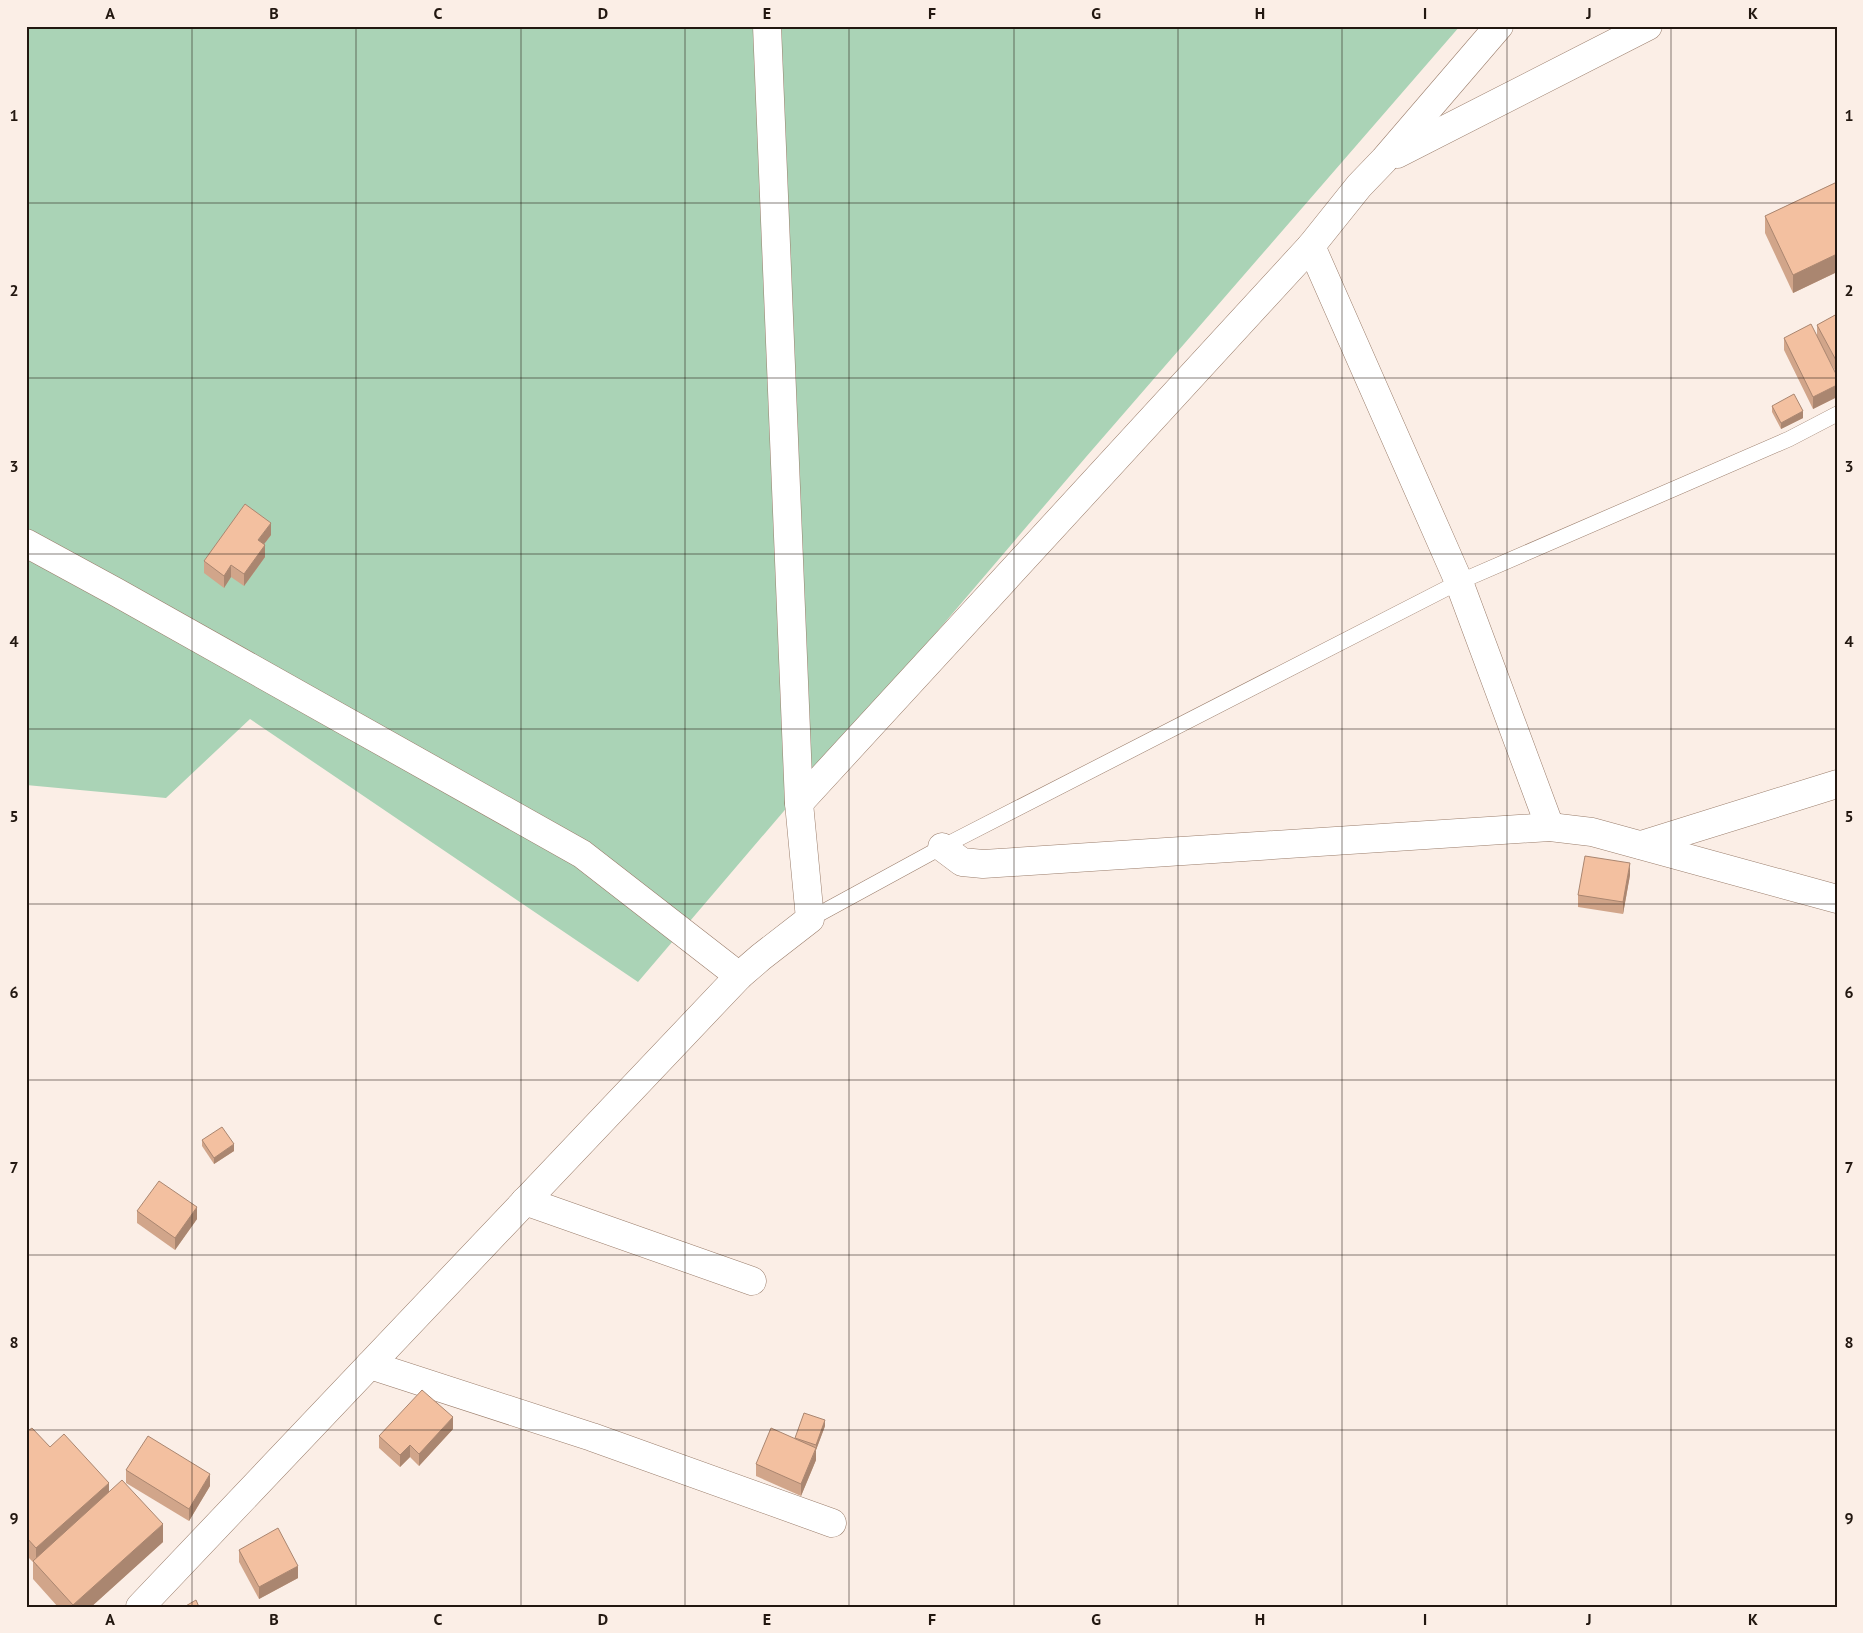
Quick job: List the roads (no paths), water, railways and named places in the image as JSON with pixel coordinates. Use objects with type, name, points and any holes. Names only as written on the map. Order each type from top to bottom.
[{"type":"street","points":[[140,1607],[739,976],[810,919],[799,803],[768,26]]},
{"type":"street","points":[[799,803],[1311,246],[1359,186],[1384,160],[1499,26]]},
{"type":"street","points":[[1384,160],[1648,26]]},
{"type":"street","points":[[1311,246],[1459,582],[1550,827]]},
{"type":"street","points":[[26,543],[582,854],[739,976]]},
{"type":"street","points":[[1640,845],[1837,784]]},
{"type":"street","points":[[942,847],[962,862],[983,864],[1550,827],[1592,832],[1837,899]]},
{"type":"street","points":[[525,1201],[752,1281]]},
{"type":"street","points":[[370,1365],[592,1437],[832,1523]]},
{"type":"lane","points":[[810,919],[942,847],[1459,582],[1789,439],[1837,414]]}]
